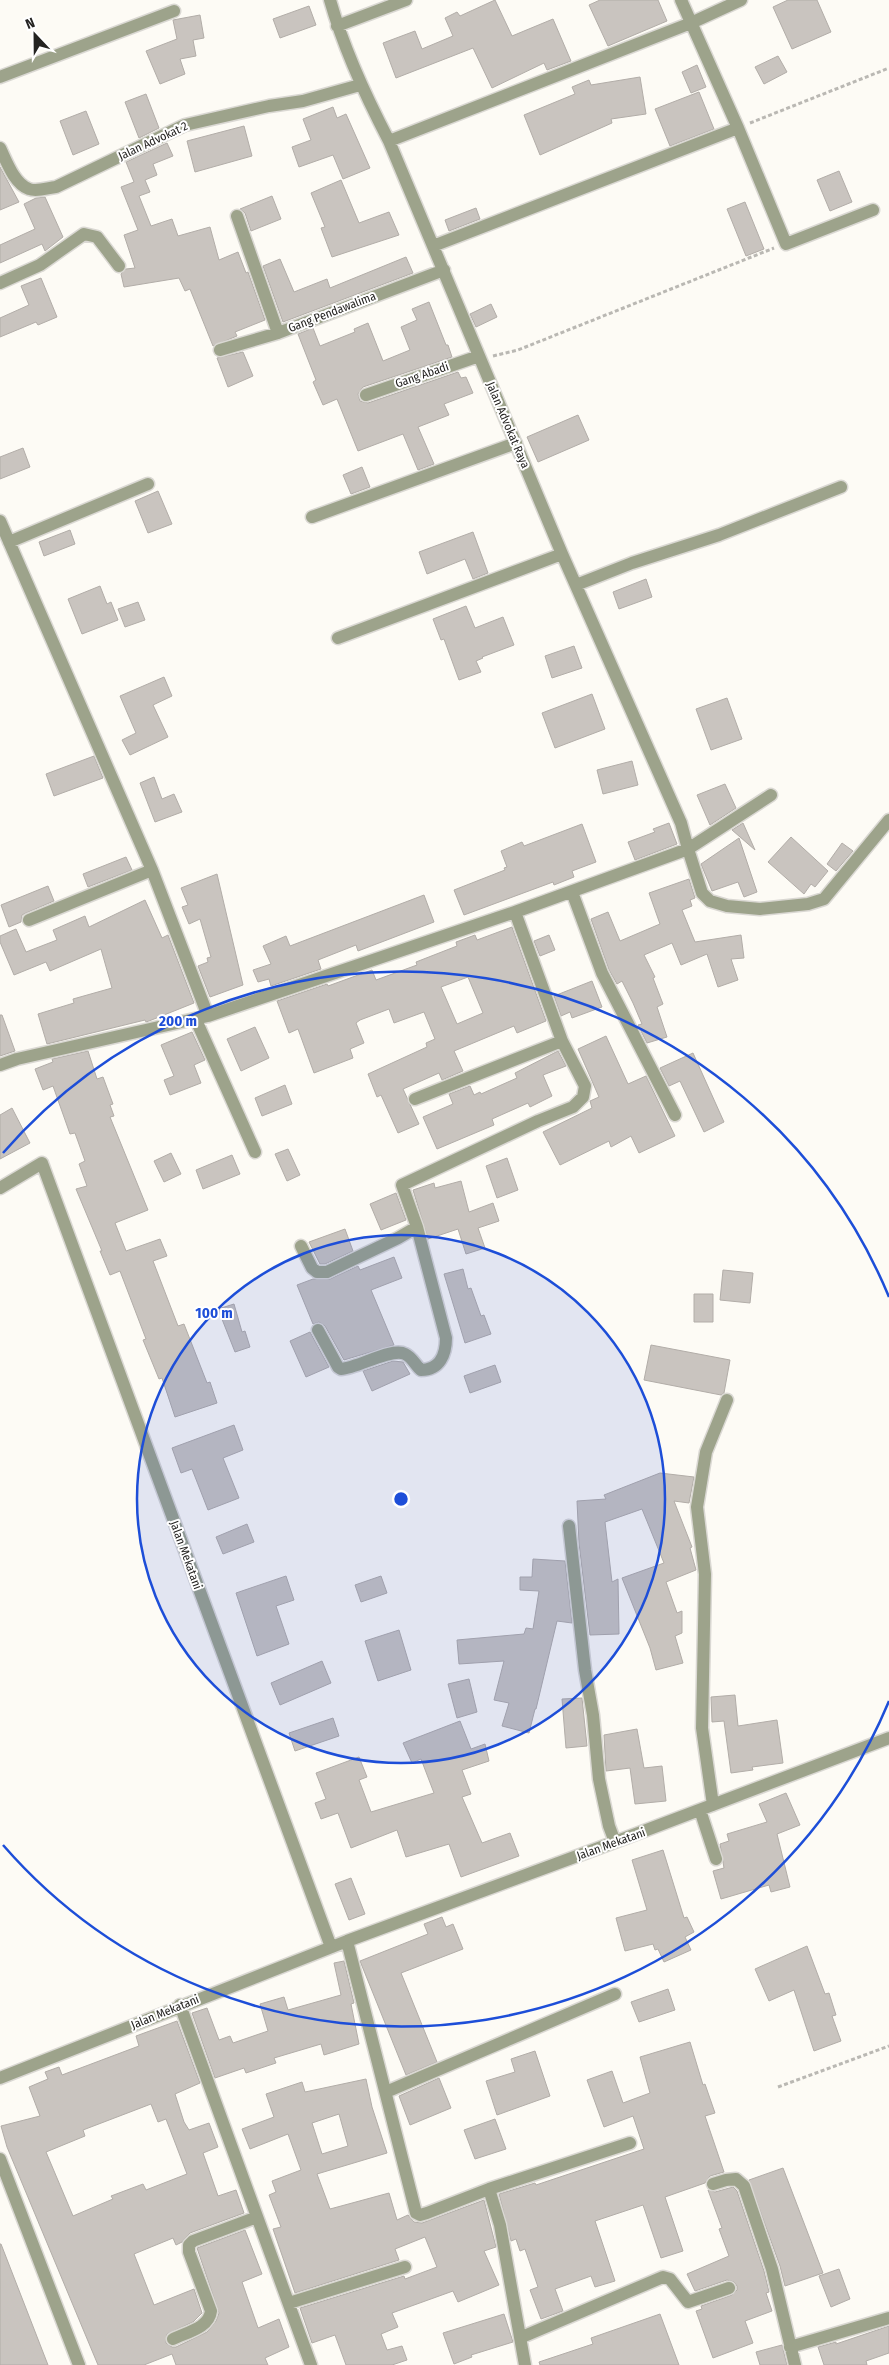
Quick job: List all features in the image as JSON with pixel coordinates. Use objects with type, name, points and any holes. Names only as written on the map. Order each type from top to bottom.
[{"type":"street","name":"Jalan Advokat Raya","points":[[330,0],[337,26],[360,85],[389,141],[562,554],[681,823],[700,888],[710,901],[727,906],[760,909],[808,904],[824,899],[889,820]]},
{"type":"street","points":[[337,26],[406,0]]},
{"type":"street","points":[[681,0],[738,128],[786,244],[873,210]]},
{"type":"street","points":[[389,141],[741,0]]},
{"type":"street","points":[[0,77],[174,11]]},
{"type":"street","name":"Jalan Advokat 2","points":[[0,148],[17,180],[23,186],[38,190],[56,187],[185,125],[269,106],[303,101],[360,85]]},
{"type":"street","points":[[432,246],[738,128]]},
{"type":"street","points":[[236,216],[278,333]]},
{"type":"street","points":[[0,283],[40,265],[84,234],[97,237],[119,266]]},
{"type":"street","name":"Gang Pendawalima","points":[[220,350],[278,333],[444,270]]},
{"type":"street","name":"Gang Abadi","points":[[366,395],[479,356]]},
{"type":"street","points":[[312,517],[516,443]]},
{"type":"street","points":[[9,542],[148,484]]},
{"type":"street","points":[[576,585],[632,563],[719,535],[840,487]]},
{"type":"street","points":[[0,521],[152,870],[208,1016]]},
{"type":"street","points":[[338,638],[562,554]]},
{"type":"street","points":[[0,1065],[17,1059],[196,1020],[515,912],[688,849],[771,795]]},
{"type":"street","points":[[29,920],[152,870]]},
{"type":"street","points":[[572,892],[602,973],[675,1115]]},
{"type":"street","points":[[318,1330],[338,1367],[342,1369],[391,1354],[402,1353],[410,1357],[421,1370],[433,1368],[441,1361],[446,1351],[446,1338],[417,1227],[402,1185],[579,1103],[583,1097],[585,1086],[562,1041],[515,912]]},
{"type":"street","points":[[196,1020],[255,1152]]},
{"type":"street","points":[[415,1098],[562,1041]]},
{"type":"street","name":"Jalan Mekatani","points":[[0,1188],[42,1163],[331,1947]]},
{"type":"street","points":[[301,1246],[316,1272],[327,1272],[417,1227]]},
{"type":"street","points":[[713,1805],[702,1728],[705,1574],[697,1507],[706,1452],[727,1400]]},
{"type":"street","points":[[569,1526],[585,1670],[593,1715],[598,1773],[609,1826],[615,1842]]},
{"type":"street","name":"Jalan Mekatani","points":[[0,2078],[331,1947],[889,1738]]},
{"type":"street","points":[[700,1810],[716,1858]]},
{"type":"street","points":[[347,1941],[416,2214],[427,2213],[489,2189],[630,2143]]},
{"type":"street","points":[[386,2092],[615,1994]]},
{"type":"street","points":[[180,2006],[312,2365]]},
{"type":"street","points":[[0,2159],[79,2365]]},
{"type":"street","points":[[713,2184],[726,2180],[736,2180],[744,2186],[772,2269],[795,2365]]},
{"type":"street","points":[[489,2189],[500,2225],[522,2337],[525,2365]]},
{"type":"street","points":[[173,2339],[206,2324],[210,2319],[211,2311],[189,2252],[189,2245],[193,2241],[257,2217]]},
{"type":"street","points":[[289,2303],[405,2267]]},
{"type":"street","points":[[522,2337],[663,2277],[670,2280],[688,2302],[729,2288]]},
{"type":"street","points":[[790,2347],[889,2318]]},
{"type":"path","points":[[738,128],[889,68]]},
{"type":"path","points":[[479,356],[504,354],[518,350],[786,244]]},
{"type":"path","points":[[778,2087],[889,2046]]},
{"type":"building","points":[[495,0],[512,36],[553,19],[571,61],[547,70],[544,63],[492,88],[473,48],[396,78],[383,43],[415,31],[422,49],[453,36],[445,18],[457,12],[460,16]]},
{"type":"building","points":[[600,0],[658,0],[667,21],[608,46],[589,5]]},
{"type":"building","points":[[788,0],[817,0],[831,32],[792,49],[773,7]]},
{"type":"building","points":[[309,6],[316,25],[280,38],[273,19]]},
{"type":"building","points":[[200,15],[204,38],[193,40],[196,56],[180,59],[185,74],[160,84],[146,51],[177,39],[173,20]]},
{"type":"building","points":[[778,56],[787,72],[764,84],[755,67]]},
{"type":"building","points":[[697,65],[706,87],[691,93],[682,72]]},
{"type":"building","points":[[640,77],[646,114],[611,119],[612,123],[540,155],[524,115],[575,94],[572,87],[589,80],[591,85]]},
{"type":"building","points":[[699,92],[714,129],[670,146],[655,109]]},
{"type":"building","points":[[146,94],[159,128],[139,138],[125,102]]},
{"type":"building","points":[[333,107],[337,118],[346,114],[370,168],[343,179],[333,155],[299,167],[292,147],[311,140],[303,119]]},
{"type":"building","points":[[86,111],[99,144],[73,155],[60,121]]},
{"type":"building","points":[[244,126],[252,156],[195,172],[187,141]]},
{"type":"building","points":[[167,143],[173,156],[153,164],[157,175],[145,180],[150,192],[139,196],[151,226],[172,219],[178,236],[210,227],[219,260],[238,252],[246,273],[248,272],[265,320],[235,332],[237,336],[213,346],[190,289],[185,291],[179,278],[124,287],[121,274],[126,269],[135,268],[124,235],[138,230],[121,187],[134,182],[126,162]]},
{"type":"building","points":[[0,167],[19,202],[0,210]]},
{"type":"building","points":[[839,171],[852,202],[830,211],[817,180]]},
{"type":"building","points":[[341,180],[359,223],[389,212],[399,235],[332,257],[321,228],[325,227],[311,193]]},
{"type":"building","points":[[272,196],[281,219],[251,231],[245,213],[240,209]]},
{"type":"building","points":[[45,197],[63,237],[45,251],[42,244],[0,263],[0,245],[35,229],[24,204],[36,198]]},
{"type":"building","points":[[745,202],[764,249],[746,256],[727,209]]},
{"type":"building","points":[[476,208],[480,219],[449,231],[445,220]]},
{"type":"building","points":[[406,257],[413,273],[283,322],[263,266],[280,259],[294,292],[327,279],[330,288]]},
{"type":"building","points":[[41,278],[57,317],[38,325],[36,322],[0,337],[0,318],[29,305],[21,286]]},
{"type":"building","points":[[429,302],[452,357],[363,387],[358,394],[360,401],[368,403],[458,372],[461,378],[466,377],[473,393],[444,404],[449,415],[418,427],[434,464],[418,470],[403,434],[358,451],[337,399],[323,405],[313,382],[316,380],[298,334],[313,328],[320,346],[355,332],[354,329],[368,323],[383,361],[410,350],[401,327],[417,320],[412,309]]},
{"type":"building","points":[[491,304],[497,317],[476,327],[470,314]]},
{"type":"building","points":[[243,352],[253,376],[228,387],[217,358]]},
{"type":"building","points":[[578,415],[589,440],[538,462],[527,437]]},
{"type":"building","points":[[23,448],[30,467],[0,479],[0,457]]},
{"type":"building","points":[[362,467],[370,487],[351,494],[343,475]]},
{"type":"building","points":[[158,491],[172,524],[148,533],[135,501]]},
{"type":"building","points":[[70,530],[75,544],[44,556],[39,542]]},
{"type":"building","points":[[473,532],[488,573],[473,579],[465,559],[427,574],[419,552]]},
{"type":"building","points":[[646,579],[652,597],[619,609],[613,592]]},
{"type":"building","points":[[100,586],[107,604],[111,602],[118,620],[82,634],[68,599]]},
{"type":"building","points":[[138,602],[145,620],[125,627],[118,609]]},
{"type":"building","points":[[466,606],[475,628],[503,617],[514,645],[482,657],[476,661],[481,672],[459,680],[444,639],[441,640],[433,619]]},
{"type":"building","points":[[574,646],[582,668],[552,678],[545,656]]},
{"type":"building","points":[[164,677],[172,696],[153,705],[168,737],[130,755],[122,740],[136,733],[120,696]]},
{"type":"building","points":[[592,694],[605,729],[555,748],[542,713]]},
{"type":"building","points":[[727,698],[742,739],[711,750],[696,709]]},
{"type":"building","points":[[94,756],[103,778],[54,796],[46,774]]},
{"type":"building","points":[[632,761],[638,785],[603,794],[597,770]]},
{"type":"building","points":[[154,777],[162,799],[174,794],[182,812],[155,822],[140,783]]},
{"type":"building","points":[[725,784],[736,808],[710,825],[697,795]]},
{"type":"building","points":[[669,823],[677,844],[635,860],[628,842],[655,832],[653,829]]},
{"type":"building","points":[[743,823],[755,850],[732,830]]},
{"type":"building","points":[[582,824],[596,862],[572,871],[574,877],[554,885],[553,882],[464,915],[454,890],[505,870],[504,868],[507,867],[501,851],[522,842],[524,846]]},
{"type":"building","points":[[791,837],[828,871],[815,887],[811,884],[804,894],[768,862]]},
{"type":"building","points":[[739,838],[757,892],[744,897],[738,882],[712,891],[701,864]]},
{"type":"building","points":[[842,843],[853,851],[836,871],[827,864]]},
{"type":"building","points":[[126,857],[132,870],[88,887],[83,874]]},
{"type":"building","points":[[217,874],[243,985],[210,997],[198,966],[208,962],[207,958],[211,957],[200,919],[189,924],[182,907],[188,905],[181,888]]},
{"type":"building","points":[[689,879],[695,898],[690,900],[692,906],[682,910],[695,942],[741,935],[744,958],[731,959],[738,980],[718,987],[707,954],[681,965],[672,943],[644,955],[655,977],[653,978],[663,1004],[657,1007],[667,1037],[647,1043],[638,1025],[642,1024],[622,981],[617,984],[609,970],[591,919],[608,912],[620,941],[660,924],[649,893]]},
{"type":"building","points":[[48,886],[54,901],[22,915],[21,922],[9,927],[1,905]]},
{"type":"building","points":[[424,895],[434,922],[358,951],[356,945],[318,960],[321,969],[271,986],[269,979],[258,982],[253,970],[271,964],[263,946],[286,936],[290,946]]},
{"type":"building","points":[[145,900],[162,938],[168,935],[194,1003],[146,1022],[145,1020],[47,1044],[38,1014],[74,1003],[73,999],[112,988],[101,949],[50,971],[46,962],[14,975],[0,942],[0,936],[16,929],[26,952],[57,940],[53,930],[85,916],[89,927]]},
{"type":"building","points":[[512,927],[546,1021],[517,1033],[514,1026],[454,1051],[463,1071],[442,1080],[439,1073],[403,1089],[419,1124],[398,1133],[381,1095],[377,1097],[368,1074],[427,1047],[426,1043],[435,1039],[424,1012],[394,1023],[389,1009],[360,1020],[356,1023],[364,1043],[350,1049],[353,1058],[314,1073],[298,1029],[289,1033],[277,1001],[327,984],[328,986],[372,970],[376,980],[417,965],[416,962],[457,946],[456,942],[475,935],[477,940]],"holes":[[[468,977],[483,1013],[457,1024],[441,987]]]},
{"type":"building","points":[[549,935],[555,950],[540,956],[534,941]]},
{"type":"building","points":[[592,981],[602,1007],[572,1018],[570,1012],[561,1016],[554,996]]},
{"type":"building","points":[[0,1015],[2,1015],[15,1051],[0,1056]]},
{"type":"building","points":[[255,1027],[269,1058],[241,1071],[227,1039]]},
{"type":"building","points":[[192,1032],[205,1060],[194,1065],[201,1083],[170,1095],[164,1080],[174,1076],[161,1045]]},
{"type":"building","points":[[606,1036],[628,1084],[646,1076],[675,1136],[639,1153],[631,1136],[611,1147],[609,1141],[560,1165],[543,1132],[592,1108],[590,1101],[599,1097],[578,1049]]},
{"type":"building","points":[[88,1051],[97,1079],[103,1077],[113,1104],[110,1105],[114,1116],[110,1117],[148,1210],[115,1223],[126,1251],[160,1239],[167,1256],[153,1261],[178,1326],[184,1324],[207,1383],[210,1382],[217,1403],[175,1417],[162,1378],[159,1379],[143,1340],[146,1339],[120,1271],[110,1275],[76,1189],[87,1186],[79,1164],[85,1161],[75,1133],[70,1134],[53,1086],[43,1090],[35,1069],[53,1062],[52,1059]]},
{"type":"building","points":[[558,1051],[566,1066],[543,1075],[552,1096],[530,1107],[528,1103],[492,1119],[494,1125],[437,1149],[423,1117],[453,1104],[449,1094],[470,1086],[474,1095],[480,1092],[481,1094],[517,1078],[515,1073]]},
{"type":"building","points":[[693,1053],[724,1122],[704,1132],[680,1081],[669,1086],[660,1068]]},
{"type":"building","points":[[285,1085],[292,1104],[262,1116],[255,1098]]},
{"type":"building","points":[[12,1108],[30,1143],[0,1159],[0,1115]]},
{"type":"building","points":[[288,1149],[300,1175],[287,1181],[275,1154]]},
{"type":"building","points":[[171,1153],[181,1174],[164,1182],[154,1161]]},
{"type":"building","points":[[232,1155],[240,1174],[203,1189],[196,1170]]},
{"type":"building","points":[[507,1158],[518,1190],[497,1198],[486,1166]]},
{"type":"building","points":[[461,1181],[469,1212],[493,1203],[499,1221],[478,1228],[485,1248],[466,1254],[458,1229],[428,1239],[413,1190],[434,1183],[435,1188]]},
{"type":"building","points":[[396,1193],[406,1220],[381,1230],[370,1204]]},
{"type":"building","points":[[345,1229],[353,1251],[325,1264],[320,1264],[309,1242]]},
{"type":"building","points":[[394,1257],[402,1278],[371,1290],[394,1345],[344,1360],[325,1326],[319,1322],[313,1324],[297,1285],[313,1279],[330,1279],[358,1266],[360,1270]]},
{"type":"building","points":[[463,1269],[468,1289],[471,1288],[481,1316],[484,1315],[491,1334],[465,1343],[444,1274]]},
{"type":"building","points":[[723,1270],[753,1273],[750,1303],[720,1300]]},
{"type":"building","points":[[694,1294],[713,1294],[713,1322],[694,1322]]},
{"type":"building","points":[[234,1304],[242,1332],[245,1331],[250,1347],[235,1352],[218,1309]]},
{"type":"building","points":[[310,1332],[329,1367],[306,1377],[290,1341]]},
{"type":"building","points":[[651,1345],[730,1360],[724,1393],[721,1395],[644,1380]]},
{"type":"building","points":[[393,1361],[403,1362],[410,1374],[372,1391],[363,1371]]},
{"type":"building","points":[[495,1365],[501,1382],[470,1393],[464,1376]]},
{"type":"building","points":[[234,1425],[243,1450],[223,1458],[239,1498],[208,1510],[192,1469],[181,1473],[172,1448]]},
{"type":"building","points":[[660,1473],[694,1477],[689,1503],[674,1501],[692,1547],[690,1548],[696,1570],[666,1582],[677,1613],[682,1611],[682,1633],[675,1636],[683,1663],[656,1670],[650,1648],[622,1578],[664,1563],[642,1509],[605,1522],[612,1582],[618,1579],[619,1634],[590,1635],[579,1543],[577,1501],[606,1499],[604,1495]]},
{"type":"building","points":[[247,1524],[254,1542],[223,1554],[216,1537]]},
{"type":"building","points":[[533,1559],[565,1561],[572,1623],[557,1621],[529,1733],[502,1726],[509,1703],[494,1700],[504,1661],[459,1664],[457,1640],[524,1634],[526,1628],[533,1629],[539,1591],[520,1590],[520,1577],[532,1577]]},
{"type":"building","points":[[286,1576],[294,1600],[276,1606],[289,1644],[257,1656],[236,1593]]},
{"type":"building","points":[[381,1576],[387,1593],[361,1602],[355,1585]]},
{"type":"building","points":[[399,1630],[411,1670],[378,1681],[365,1641]]},
{"type":"building","points":[[322,1661],[331,1683],[280,1705],[271,1683]]},
{"type":"building","points":[[469,1679],[477,1712],[457,1718],[448,1684]]},
{"type":"building","points":[[735,1695],[738,1726],[777,1720],[783,1763],[752,1767],[753,1770],[731,1773],[724,1721],[712,1722],[711,1697]]},
{"type":"building","points":[[582,1698],[587,1746],[566,1748],[562,1699]]},
{"type":"building","points":[[333,1718],[339,1736],[295,1751],[289,1733]]},
{"type":"building","points":[[460,1721],[471,1749],[485,1744],[489,1761],[462,1770],[471,1794],[462,1797],[482,1843],[510,1833],[519,1856],[461,1877],[449,1844],[406,1857],[397,1830],[351,1848],[338,1813],[321,1819],[315,1803],[326,1799],[316,1773],[359,1757],[367,1777],[359,1780],[371,1812],[434,1793],[421,1759],[412,1763],[403,1743]]},
{"type":"building","points":[[637,1729],[644,1768],[662,1766],[666,1801],[635,1804],[630,1768],[606,1771],[604,1735]]},
{"type":"building","points":[[786,1793],[800,1825],[777,1834],[790,1887],[771,1892],[769,1885],[721,1899],[713,1871],[724,1868],[720,1844],[729,1841],[727,1834],[767,1822],[759,1804]]},
{"type":"building","points":[[663,1850],[684,1918],[687,1917],[694,1932],[685,1937],[691,1950],[664,1962],[658,1949],[655,1950],[653,1944],[625,1951],[616,1918],[647,1910],[632,1860]]},
{"type":"building","points":[[351,1878],[365,1914],[349,1920],[335,1884]]},
{"type":"building","points":[[442,1917],[446,1927],[453,1924],[463,1949],[401,1973],[437,2062],[406,2075],[360,1961],[428,1934],[424,1924]]},
{"type":"building","points":[[807,1946],[825,1994],[829,1993],[836,2015],[832,2016],[841,2041],[814,2051],[794,1990],[769,2001],[755,1969]]},
{"type":"building","points":[[344,1961],[354,2003],[351,2004],[359,2044],[324,2055],[321,2044],[274,2058],[276,2063],[246,2073],[244,2068],[215,2078],[192,2013],[207,2008],[219,2040],[230,2036],[233,2043],[268,2031],[260,2004],[284,1997],[288,2010],[341,1995],[334,1963]]},
{"type":"building","points":[[668,1989],[675,2010],[639,2022],[631,2002]]},
{"type":"building","points":[[177,2021],[200,2083],[175,2094],[184,2122],[189,2130],[209,2123],[218,2147],[203,2153],[218,2196],[236,2190],[244,2213],[190,2233],[182,2242],[176,2245],[173,2238],[134,2254],[154,2305],[194,2289],[202,2313],[193,2322],[167,2334],[166,2343],[176,2347],[207,2332],[216,2321],[219,2313],[197,2248],[245,2230],[262,2274],[242,2282],[258,2328],[279,2319],[289,2347],[265,2358],[268,2365],[176,2365],[172,2354],[144,2365],[98,2365],[7,2147],[1,2126],[40,2116],[29,2087],[48,2079],[45,2072],[59,2067],[62,2075],[139,2046],[136,2036]],"holes":[[[151,2104],[158,2122],[166,2119],[187,2174],[146,2190],[143,2184],[111,2196],[113,2199],[73,2216],[46,2152],[85,2136],[83,2130]]]},
{"type":"building","points":[[690,2042],[703,2085],[705,2084],[715,2113],[705,2116],[724,2172],[710,2176],[705,2183],[665,2197],[683,2251],[661,2258],[643,2205],[595,2221],[615,2281],[595,2287],[591,2276],[555,2289],[563,2311],[541,2319],[530,2290],[538,2287],[525,2249],[520,2251],[516,2239],[511,2241],[499,2194],[535,2183],[536,2185],[644,2149],[633,2116],[604,2127],[587,2080],[612,2071],[623,2103],[650,2093],[640,2057]]},
{"type":"building","points":[[535,2051],[550,2096],[497,2115],[486,2081],[515,2072],[511,2059]]},
{"type":"building","points":[[439,2078],[451,2108],[410,2125],[399,2096]]},
{"type":"building","points":[[366,2079],[372,2107],[387,2153],[317,2174],[330,2209],[389,2193],[397,2220],[408,2215],[414,2222],[422,2223],[484,2200],[496,2247],[484,2251],[499,2285],[458,2302],[453,2291],[392,2313],[398,2327],[381,2334],[387,2350],[402,2346],[407,2360],[392,2365],[346,2365],[335,2335],[312,2343],[300,2308],[404,2276],[405,2279],[437,2267],[425,2237],[395,2249],[399,2260],[295,2293],[273,2229],[281,2227],[269,2195],[276,2192],[272,2181],[301,2170],[288,2134],[250,2149],[242,2129],[274,2117],[266,2094],[302,2082],[305,2092]],"holes":[[[339,2114],[348,2146],[322,2154],[312,2123]]]},
{"type":"building","points":[[495,2119],[506,2149],[475,2159],[464,2130]]},
{"type":"building","points":[[783,2168],[823,2273],[785,2286],[780,2266],[749,2180]]},
{"type":"building","points":[[733,2187],[737,2191],[764,2271],[769,2292],[766,2293],[772,2311],[745,2321],[753,2343],[713,2358],[696,2311],[702,2309],[701,2306],[732,2295],[737,2290],[737,2286],[734,2282],[727,2280],[695,2291],[687,2274],[729,2256],[719,2229],[722,2228],[708,2190],[715,2192]]},
{"type":"building","points":[[1,2244],[48,2365],[0,2365]]},
{"type":"building","points":[[839,2269],[850,2299],[831,2307],[819,2276]]},
{"type":"building","points":[[504,2314],[513,2342],[471,2355],[472,2357],[454,2364],[443,2333]]},
{"type":"building","points":[[660,2314],[679,2365],[540,2365],[539,2362],[593,2344],[591,2338]]},
{"type":"building","points":[[889,2326],[889,2353],[866,2361],[867,2365],[824,2365],[818,2347],[836,2342],[836,2344]]},
{"type":"building","points":[[782,2345],[787,2365],[760,2365],[756,2352]]}]
